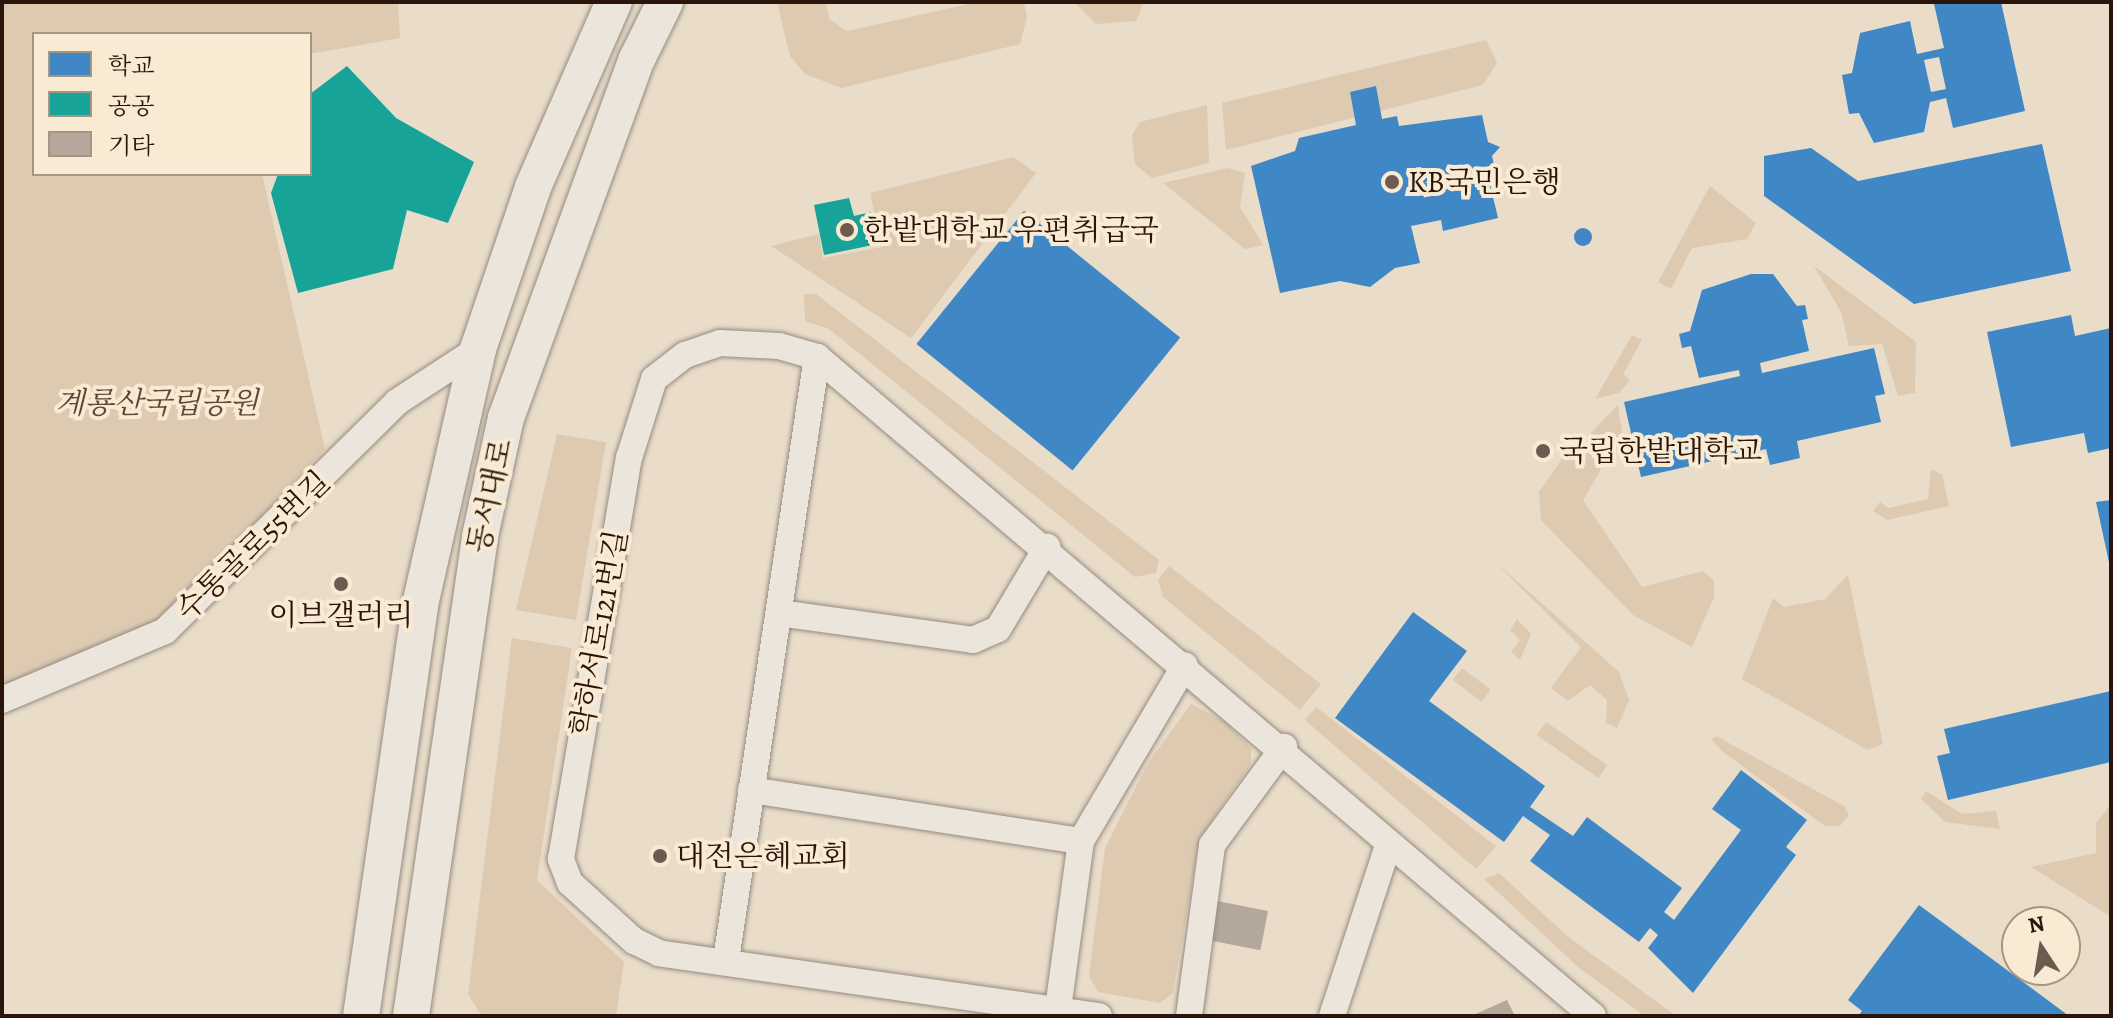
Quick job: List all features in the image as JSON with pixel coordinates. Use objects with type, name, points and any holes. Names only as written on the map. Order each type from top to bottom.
[{"type":"street","name":"동서대로","points":[[361,1016],[420,605],[478,349],[533,187],[614,2]]},
{"type":"street","name":"동서대로","points":[[411,1016],[480,536],[506,418],[637,59],[665,2]]},
{"type":"street","name":"학하서로121번길","points":[[1099,1016],[1057,1013],[726,960],[659,953],[634,941],[570,883],[561,859],[629,458],[654,379],[685,355],[720,343],[779,346],[817,357],[1284,747],[1388,846],[1593,1016]]},
{"type":"street","name":"수통골로55번길","points":[[2,700],[165,631],[397,402],[478,349]]},
{"type":"street","points":[[726,960],[817,357]]},
{"type":"street","points":[[779,613],[973,640],[998,629],[1047,547]]},
{"type":"street","points":[[1057,1013],[1081,841],[1185,665]]},
{"type":"street","points":[[1189,1016],[1212,845],[1284,747]]},
{"type":"street","points":[[751,790],[1081,841]]},
{"type":"street","points":[[1332,1016],[1388,846]]},
{"type":"green space","name":"계룡산국립공원","points":[[2,2],[398,2],[400,38],[312,54],[312,32],[32,32],[32,176],[262,176],[325,449],[159,623],[2,689]]},
{"type":"green space","points":[[777,2],[826,2],[829,19],[847,31],[978,2],[1024,2],[1027,17],[1020,44],[841,88],[805,74],[790,56]]},
{"type":"green space","points":[[1074,2],[1144,2],[1136,21],[1096,24]]},
{"type":"green space","points":[[1486,40],[1497,63],[1483,85],[1226,150],[1222,103]]},
{"type":"green space","points":[[1207,105],[1209,163],[1152,178],[1135,164],[1132,135],[1140,122]]},
{"type":"green space","points":[[1013,157],[1036,173],[911,338],[771,246],[819,234],[823,258],[882,247],[870,193]]},
{"type":"green space","points":[[1228,168],[1245,173],[1240,207],[1263,245],[1245,249],[1163,183]]},
{"type":"green space","points":[[1710,186],[1756,223],[1747,239],[1692,248],[1671,289],[1658,282]]},
{"type":"green space","points":[[1814,266],[1916,342],[1915,393],[1898,396],[1882,344],[1849,346],[1841,312]]},
{"type":"green space","points":[[804,294],[816,294],[1159,560],[1156,573],[1135,577],[829,329],[805,321]]},
{"type":"green space","points":[[1632,335],[1642,340],[1623,374],[1630,380],[1619,393],[1595,399]]},
{"type":"green space","points":[[1618,405],[1624,446],[1611,452],[1588,436]]},
{"type":"green space","points":[[557,434],[606,442],[576,620],[516,610]]},
{"type":"green space","points":[[1573,443],[1604,464],[1583,500],[1642,587],[1703,571],[1714,580],[1714,597],[1692,647],[1633,615],[1541,520],[1539,492]]},
{"type":"green space","points":[[1931,469],[1942,475],[1949,506],[1887,520],[1873,511],[1880,502],[1888,508],[1928,499]]},
{"type":"green space","points":[[1493,560],[1619,672],[1629,700],[1617,728],[1606,723],[1607,700],[1590,685],[1568,701],[1551,688],[1581,647]]},
{"type":"green space","points":[[1169,566],[1321,684],[1300,710],[1163,597],[1158,580]]},
{"type":"green space","points":[[1848,575],[1883,744],[1868,750],[1742,679],[1773,598],[1784,607],[1825,599]]},
{"type":"green space","points":[[1517,619],[1531,634],[1520,660],[1511,652],[1520,640],[1510,630]]},
{"type":"green space","points":[[512,638],[572,648],[537,880],[624,962],[616,1016],[482,1016],[468,994]]},
{"type":"green space","points":[[1462,668],[1491,690],[1482,702],[1453,680]]},
{"type":"green space","points":[[1191,704],[1224,721],[1251,748],[1251,764],[1200,837],[1173,993],[1160,1003],[1098,992],[1089,976],[1105,848],[1148,763]]},
{"type":"green space","points":[[1316,707],[1496,846],[1476,869],[1305,720]]},
{"type":"green space","points":[[1546,722],[1607,765],[1598,778],[1537,735]]},
{"type":"green space","points":[[1716,736],[1844,806],[1849,815],[1840,826],[1825,826],[1723,752],[1712,740]]},
{"type":"green space","points":[[1926,791],[1962,814],[1996,811],[2000,829],[1945,822],[1921,799]]},
{"type":"green space","points":[[2111,804],[2111,917],[2031,867],[2096,853],[2096,823]]},
{"type":"green space","points":[[1499,873],[1566,935],[1676,1016],[1645,1016],[1579,968],[1484,879]]},
{"type":"building: 학교","points":[[2001,2],[2025,111],[1953,128],[1946,98],[1930,102],[1924,132],[1874,143],[1859,113],[1849,114],[1842,75],[1852,73],[1860,33],[1910,21],[1917,54],[1944,48],[1934,4]],"holes":[[[1939,57],[1946,89],[1931,92],[1924,60]]]},
{"type":"building: 학교","points":[[1376,86],[1382,119],[1397,116],[1399,126],[1482,115],[1488,142],[1500,147],[1492,156],[1498,182],[1490,184],[1498,218],[1443,231],[1441,220],[1411,226],[1420,263],[1395,268],[1370,287],[1340,281],[1280,293],[1251,166],[1295,151],[1299,138],[1356,125],[1350,92]]},
{"type":"building: 학교","points":[[2042,144],[2071,271],[1914,304],[1764,196],[1764,156],[1811,148],[1858,181]]},
{"type":"building: 학교","points":[[1024,211],[1180,337],[1073,470],[916,344]]},
{"type":"building: 학교","points":[[1583,228],[1592,237],[1583,246],[1574,237]]},
{"type":"building: 학교","points":[[1751,274],[1773,274],[1797,306],[1805,305],[1808,319],[1802,320],[1809,351],[1760,363],[1762,373],[1874,348],[1885,394],[1875,396],[1881,422],[1797,441],[1800,458],[1770,465],[1766,449],[1641,477],[1624,402],[1740,376],[1739,370],[1699,378],[1691,346],[1682,348],[1679,334],[1690,331],[1702,290]]},
{"type":"building: 학교","points":[[2071,315],[2075,336],[2111,328],[2111,448],[2088,453],[2084,433],[2011,447],[1987,332]]},
{"type":"building: 학교","points":[[2111,500],[2111,566],[2110,567],[2096,502]]},
{"type":"building: 학교","points":[[1413,612],[1467,651],[1429,701],[1545,786],[1530,807],[1573,836],[1587,817],[1682,888],[1664,912],[1674,920],[1741,830],[1712,809],[1741,770],[1807,820],[1786,847],[1796,855],[1693,993],[1648,948],[1658,935],[1650,928],[1639,942],[1530,861],[1550,835],[1523,816],[1504,842],[1335,718]]},
{"type":"building: 학교","points":[[2111,691],[2111,762],[1948,800],[1937,756],[1950,753],[1944,729]]},
{"type":"building: 학교","points":[[1919,905],[2001,966],[2001,986],[2028,986],[2069,1016],[1858,1016],[1862,1011],[1848,1000]]},
{"type":"building: 공공","points":[[347,66],[396,118],[474,162],[448,223],[407,210],[393,269],[298,293],[271,193],[277,176],[312,176],[312,92]]},
{"type":"building: 공공","name":"한밭대학교 우편취급국","points":[[849,198],[854,216],[871,212],[878,244],[824,255],[814,205]]},
{"type":"building: 기타","points":[[1217,901],[1268,911],[1260,950],[1209,940]]},
{"type":"building: 기타","points":[[1507,1000],[1515,1016],[1471,1016]]},
{"type":"place","name":"KB국민은행","points":[[1392,182]]},
{"type":"place","name":"한밭대학교 우편취급국","points":[[847,230]]},
{"type":"place","name":"국립한밭대학교","points":[[1543,451]]},
{"type":"place","name":"이브갤러리","points":[[341,584]]},
{"type":"place","name":"대전은혜교회","points":[[660,856]]}]
